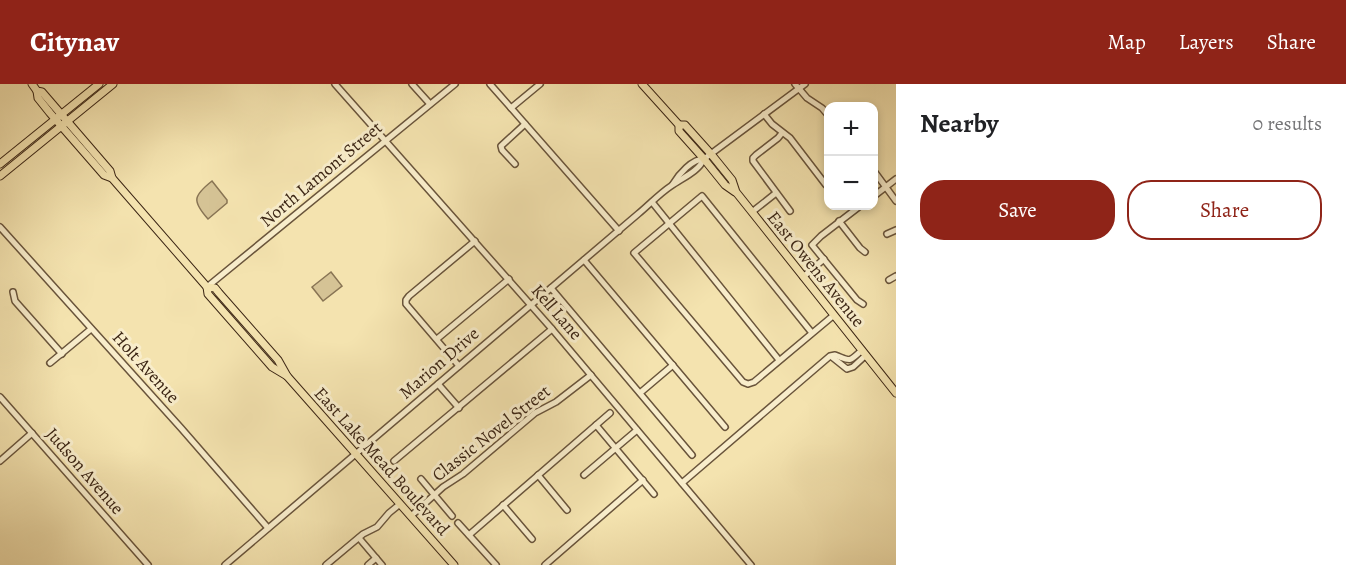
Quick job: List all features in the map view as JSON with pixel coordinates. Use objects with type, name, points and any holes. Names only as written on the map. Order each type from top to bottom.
[{"type":"main road","name":"East Lake Mead Boulevard","points":[[32,84],[37,91],[38,98],[58,117],[104,175],[112,178],[207,287],[208,294],[272,366],[287,376]]},
{"type":"main road","points":[[0,164],[98,84]]},
{"type":"main road","points":[[0,176],[113,84]]},
{"type":"main road","name":"East Owens Avenue","points":[[642,84],[679,124],[685,125],[711,154],[732,180],[736,192],[752,213],[896,393]]},
{"type":"main road","name":"East Owens Avenue","points":[[679,124],[679,130],[725,185],[736,192]]},
{"type":"main road","name":"East Lake Mead Boulevard","points":[[207,287],[215,288],[278,360],[287,376],[454,565]]},
{"type":"main road","points":[[231,320],[241,324],[261,346],[265,345]]},
{"type":"street","name":"Kell Lane","points":[[335,84],[531,304],[751,565]]},
{"type":"street","points":[[412,84],[430,104]]},
{"type":"street","name":"North Lamont Street","points":[[207,287],[454,84]]},
{"type":"street","points":[[490,84],[619,231]]},
{"type":"street","points":[[511,108],[540,84]]},
{"type":"street","points":[[800,85],[807,98],[824,110]]},
{"type":"street","name":"Marion Drive","points":[[225,565],[672,185],[681,181],[702,164],[704,159],[800,85]]},
{"type":"street","points":[[764,114],[772,124],[790,138],[824,182]]},
{"type":"street","points":[[515,164],[501,146],[525,124]]},
{"type":"street","points":[[782,133],[753,158],[755,165],[790,211]]},
{"type":"street","points":[[878,177],[896,201]]},
{"type":"street","points":[[878,193],[896,179]]},
{"type":"street","points":[[752,213],[776,193]]},
{"type":"street","points":[[812,333],[702,196],[634,253],[743,382],[748,384],[754,382],[834,315]]},
{"type":"street","points":[[652,202],[779,360]]},
{"type":"street","points":[[854,210],[812,244],[857,300],[863,304]]},
{"type":"street","points":[[839,221],[865,252]]},
{"type":"street","name":"Holt Avenue","points":[[0,226],[268,528]]},
{"type":"street","points":[[887,234],[896,230]]},
{"type":"street","points":[[459,366],[406,304],[406,300],[475,241]]},
{"type":"street","points":[[584,260],[725,427]]},
{"type":"street","points":[[803,277],[824,260]]},
{"type":"street","points":[[889,280],[896,276]]},
{"type":"street","points":[[437,339],[509,279]]},
{"type":"street","points":[[551,288],[692,455]]},
{"type":"street","points":[[13,292],[15,301],[62,354]]},
{"type":"street","points":[[50,363],[91,329]]},
{"type":"street","points":[[394,461],[552,329]]},
{"type":"street","points":[[682,483],[830,356],[847,369],[853,367],[864,353]]},
{"type":"street","points":[[640,393],[673,365]]},
{"type":"street","name":"Classic Novel Street","points":[[411,516],[535,413],[556,402],[591,375]]},
{"type":"street","points":[[438,384],[459,408]]},
{"type":"street","name":"Judson Avenue","points":[[0,397],[148,565]]},
{"type":"street","points":[[469,535],[610,414]]},
{"type":"street","points":[[596,425],[654,494]]},
{"type":"street","points":[[584,475],[637,430]]},
{"type":"street","points":[[0,461],[32,433]]},
{"type":"street","points":[[538,475],[567,510]]},
{"type":"street","points":[[421,479],[452,516]]},
{"type":"street","points":[[544,565],[643,480]]},
{"type":"street","points":[[326,565],[363,534],[377,527],[400,504]]},
{"type":"street","points":[[503,505],[532,539]]},
{"type":"street","points":[[458,523],[496,565]]},
{"type":"street","points":[[358,538],[382,565]]},
{"type":"street","points":[[368,565],[376,558]]},
{"type":"shaded area","points":[[212,181],[227,203],[208,219],[199,208],[197,199],[201,191]]},
{"type":"shaded area","points":[[331,272],[342,286],[323,301],[312,287]]}]
